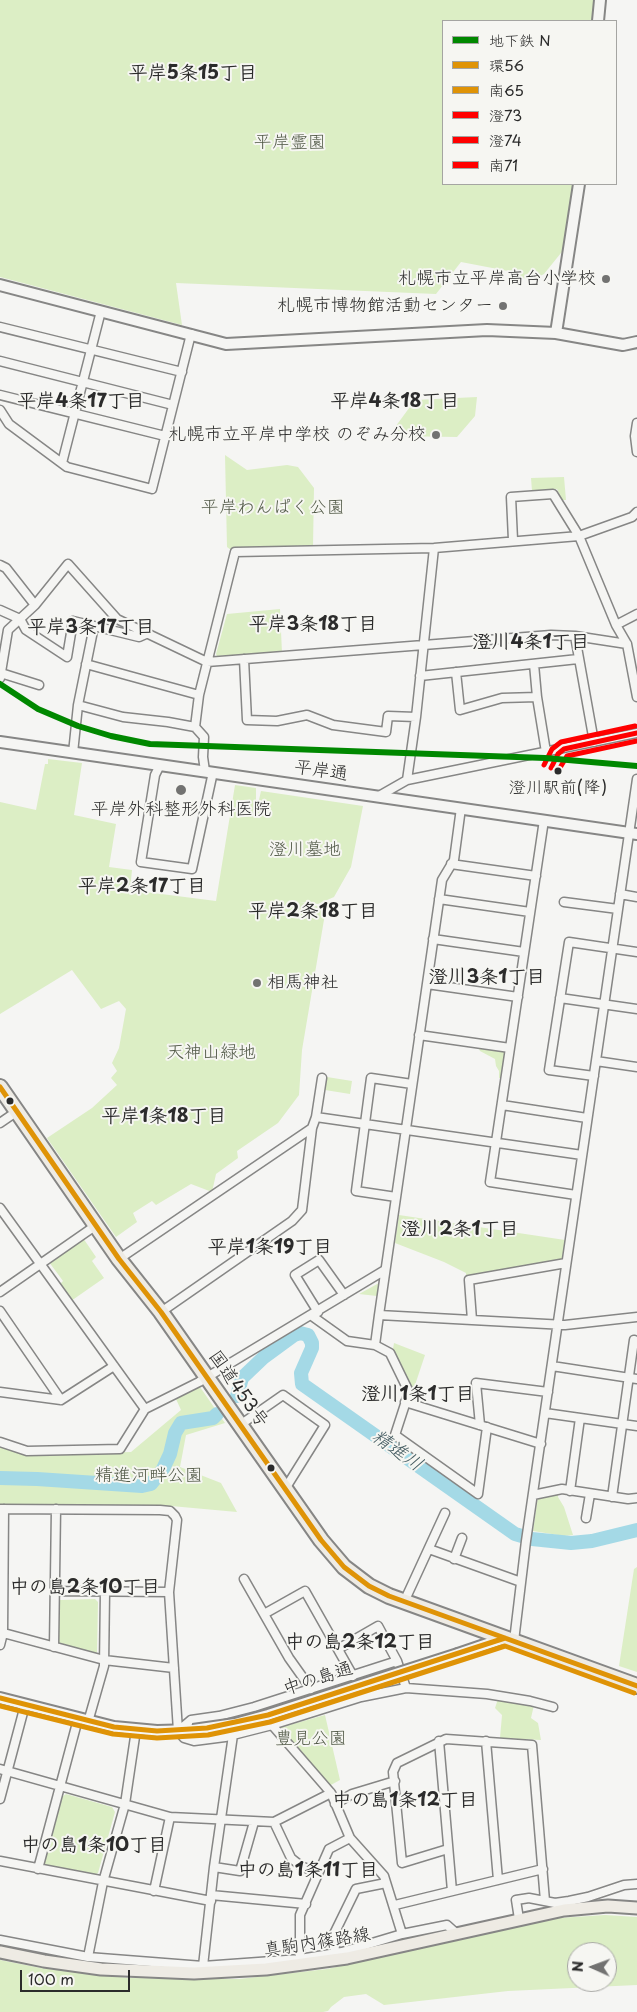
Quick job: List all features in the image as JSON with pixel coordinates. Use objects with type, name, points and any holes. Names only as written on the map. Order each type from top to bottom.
[{"type":"highway","name":"国道453号","points":[[0,1087],[119,1259],[161,1312],[325,1546],[344,1567],[369,1586],[404,1602],[509,1640]]},
{"type":"highway","points":[[509,1640],[637,1686]]},
{"type":"main road","name":"真駒内篠路線","points":[[0,1952],[44,1961],[101,1969],[194,1973],[266,1970],[365,1955],[519,1919],[577,1908],[614,1906],[637,1908]]},
{"type":"street","points":[[598,20],[600,0]]},
{"type":"street","points":[[556,333],[579,185]]},
{"type":"street","points":[[0,285],[226,344],[487,330],[556,333],[623,345],[637,342]]},
{"type":"street","points":[[62,463],[101,311]]},
{"type":"street","points":[[0,327],[182,372]]},
{"type":"street","points":[[0,410],[9,424],[67,467],[152,489],[191,334]]},
{"type":"street","points":[[0,361],[174,405]]},
{"type":"street","points":[[0,395],[165,436]]},
{"type":"street","points":[[637,423],[635,436],[637,452]]},
{"type":"street","points":[[513,540],[511,497],[553,494],[579,536],[616,626],[627,644],[637,697]]},
{"type":"street","points":[[195,727],[199,695],[235,552],[434,548],[579,536],[632,518],[637,512]]},
{"type":"street","points":[[407,780],[416,717],[422,646],[434,548]]},
{"type":"street","points":[[0,678],[8,630],[35,605],[68,564],[117,619],[207,662],[551,635],[575,636],[627,644]]},
{"type":"street","points":[[0,565],[6,568],[35,605]]},
{"type":"street","points":[[0,610],[20,619],[26,630],[67,657],[72,620],[139,637],[148,633]]},
{"type":"street","points":[[616,626],[637,614]]},
{"type":"street","points":[[73,753],[78,705],[94,626]]},
{"type":"street","points":[[575,636],[594,742]]},
{"type":"street","points":[[244,659],[247,720],[277,721],[307,715],[334,725],[386,732],[388,716],[416,717]]},
{"type":"street","points":[[420,676],[578,659]]},
{"type":"street","points":[[86,664],[199,695]]},
{"type":"street","points":[[534,664],[546,752]]},
{"type":"street","points":[[456,672],[460,710],[502,698],[537,697]]},
{"type":"street","points":[[1,673],[39,685]]},
{"type":"street","points":[[78,705],[123,717],[195,727],[204,737],[203,757],[208,772],[192,869],[141,862],[155,775],[160,765]]},
{"type":"street","points":[[379,796],[407,780],[637,733]]},
{"type":"street","name":"平岸通","points":[[0,742],[633,833]]},
{"type":"street","points":[[509,1640],[521,1582],[620,894],[633,833],[637,779]]},
{"type":"street","points":[[375,1345],[442,880],[454,860],[461,808]]},
{"type":"street","points":[[544,820],[490,1182],[576,1195]]},
{"type":"street","points":[[451,864],[536,876]]},
{"type":"street","points":[[620,894],[637,897]]},
{"type":"street","points":[[439,899],[530,912]]},
{"type":"street","points":[[564,902],[618,909]]},
{"type":"street","points":[[433,939],[524,952]]},
{"type":"street","points":[[594,1076],[549,1070],[569,942],[637,952]]},
{"type":"street","points":[[427,984],[518,997]]},
{"type":"street","points":[[560,998],[637,1009]]},
{"type":"street","points":[[419,1035],[510,1048]]},
{"type":"street","points":[[596,1061],[637,1067]]},
{"type":"street","points":[[161,1312],[292,1220],[302,1210],[312,1128],[316,1117],[322,1078]]},
{"type":"street","points":[[396,1197],[356,1191],[371,1078],[412,1084]]},
{"type":"street","points":[[502,1106],[587,1118]]},
{"type":"street","points":[[0,1123],[16,1112]]},
{"type":"street","points":[[316,1117],[582,1155]]},
{"type":"street","points":[[119,1259],[312,1128]]},
{"type":"street","points":[[0,1208],[145,1409]]},
{"type":"street","points":[[0,1292],[96,1226]]},
{"type":"street","points":[[344,1295],[319,1260],[295,1275],[315,1314],[347,1341],[375,1345],[390,1353],[409,1392],[394,1435],[478,1494],[483,1426],[476,1383],[548,1392]]},
{"type":"street","points":[[472,1320],[469,1280],[566,1263]]},
{"type":"street","points":[[0,1442],[27,1451],[120,1449],[145,1409],[207,1377],[315,1314],[385,1270]]},
{"type":"street","points":[[0,1312],[60,1400]]},
{"type":"street","points":[[380,1315],[558,1324],[637,1317]]},
{"type":"street","points":[[612,1497],[622,1424],[633,1378],[634,1340]]},
{"type":"street","points":[[0,1392],[60,1400],[114,1366]]},
{"type":"street","points":[[552,1366],[633,1378]]},
{"type":"street","points":[[240,1425],[283,1395],[325,1425],[285,1489]]},
{"type":"street","points":[[405,1402],[540,1444]]},
{"type":"street","points":[[545,1413],[637,1426]]},
{"type":"street","points":[[570,1490],[580,1418]]},
{"type":"street","points":[[533,1495],[555,1490],[570,1490],[628,1499],[637,1498]]},
{"type":"street","points":[[586,1518],[590,1494]]},
{"type":"street","points":[[0,1645],[2,1632],[2,1509],[170,1511],[176,1520],[169,1592],[178,1731],[184,1738],[194,1741],[233,1735],[272,1725],[360,1697],[406,1688],[487,1694],[553,1707]]},
{"type":"street","points":[[54,1647],[56,1509]]},
{"type":"street","points":[[404,1602],[444,1513]]},
{"type":"street","points":[[454,1559],[462,1538]]},
{"type":"street","points":[[428,1549],[521,1582]]},
{"type":"street","points":[[244,1579],[290,1658],[311,1689]]},
{"type":"street","points":[[56,1591],[169,1592]]},
{"type":"street","points":[[264,1614],[305,1591],[353,1676]]},
{"type":"street","points":[[38,1869],[60,1786],[104,1660],[105,1592]]},
{"type":"street","points":[[338,1650],[378,1626],[397,1661],[406,1688]]},
{"type":"street","points":[[2,1632],[104,1660],[174,1668]]},
{"type":"street","name":"中の島通","points":[[0,1698],[83,1721],[136,1730],[193,1730],[228,1725],[268,1715],[458,1654],[509,1640]]},
{"type":"street","points":[[178,1731],[191,1720],[243,1710],[397,1661]]},
{"type":"street","points":[[0,1799],[4,1770],[25,1705]]},
{"type":"street","points":[[272,1725],[330,1793],[350,1838],[384,1876],[395,1905],[402,1934]]},
{"type":"street","points":[[88,1957],[103,1882],[125,1804],[136,1730]]},
{"type":"street","points":[[203,1966],[214,1868],[233,1735]]},
{"type":"street","points":[[448,1849],[402,1863],[393,1772],[397,1763],[446,1739],[532,1745],[545,1901]]},
{"type":"street","points":[[439,1741],[452,1891]]},
{"type":"street","points":[[486,1741],[498,1880]]},
{"type":"street","points":[[4,1770],[170,1817],[274,1822],[330,1793]]},
{"type":"street","points":[[335,1804],[352,1794],[395,1781]]},
{"type":"street","points":[[154,1892],[170,1817]]},
{"type":"street","points":[[214,1868],[240,1871],[254,1822]]},
{"type":"street","points":[[274,1822],[291,1858],[301,1866],[318,1874]]},
{"type":"street","points":[[300,1958],[300,1915],[329,1849],[350,1838]]},
{"type":"street","points":[[0,1861],[154,1892],[306,1904]]},
{"type":"street","points":[[395,1905],[542,1869]]},
{"type":"street","points":[[335,1953],[334,1934],[356,1889],[386,1883]]},
{"type":"street","points":[[519,1919],[516,1900],[529,1898],[555,1903],[588,1897],[615,1887],[637,1884]]},
{"type":"street","points":[[0,1940],[88,1957],[203,1966],[300,1958],[335,1953],[402,1934],[446,1926],[457,1934]]},
{"type":"green space","name":"平岸霊園","points":[[0,0],[594,0],[592,20],[442,20],[442,185],[575,185],[565,248],[544,274],[534,279],[520,278],[508,271],[461,262],[436,294],[176,283],[182,325],[0,277]]},
{"type":"green space","points":[[477,397],[475,416],[457,437],[391,436],[390,434],[415,400]]},
{"type":"green space","name":"平岸わんぱく公園","points":[[225,455],[247,470],[287,465],[298,467],[314,488],[313,547],[231,550],[227,547]]},
{"type":"green space","points":[[564,477],[566,500],[562,500],[557,489],[532,491],[531,478]]},
{"type":"green space","points":[[280,609],[282,653],[217,656],[227,614]]},
{"type":"green space","name":"天神山緑地","points":[[48,759],[82,763],[74,815],[116,824],[109,867],[132,870],[130,890],[216,901],[235,785],[256,788],[256,813],[261,791],[363,806],[351,867],[334,897],[318,904],[300,902],[326,908],[302,1050],[299,1095],[278,1123],[237,1151],[238,1158],[216,1174],[212,1192],[191,1184],[156,1205],[152,1201],[133,1213],[137,1222],[116,1237],[47,1138],[92,1108],[117,1085],[111,1078],[117,1071],[112,1063],[119,1048],[126,1009],[119,1001],[101,1009],[72,970],[0,1014],[0,802],[36,810],[45,764],[48,764]]},
{"type":"green space","points":[[478,1047],[507,1051],[503,1078],[499,1078],[495,1059],[480,1051]]},
{"type":"green space","points":[[327,1077],[352,1081],[350,1094],[325,1090]]},
{"type":"green space","points":[[399,1215],[565,1240],[562,1259],[466,1277],[466,1273],[444,1262],[395,1243]]},
{"type":"green space","points":[[83,1238],[96,1257],[92,1261],[104,1278],[71,1301],[60,1284],[63,1281],[49,1262]]},
{"type":"green space","points":[[379,1283],[377,1296],[359,1294]]},
{"type":"green space","points":[[394,1343],[425,1355],[413,1391],[393,1349]]},
{"type":"green space","name":"精進河畔公園","points":[[200,1387],[225,1423],[186,1435],[180,1467],[221,1483],[237,1512],[171,1506],[0,1506],[0,1447],[24,1455],[131,1452],[181,1410],[176,1399]]},
{"type":"green space","points":[[558,1493],[573,1535],[564,1536],[533,1531],[538,1497]]},
{"type":"green space","points":[[637,1567],[637,1672],[619,1666],[634,1569]]},
{"type":"green space","points":[[95,1599],[98,1602],[97,1652],[94,1655],[59,1646],[57,1642],[57,1602],[60,1600]]},
{"type":"green space","points":[[498,1699],[534,1705],[531,1718],[538,1723],[541,1740],[500,1738],[502,1715],[495,1708]]},
{"type":"green space","name":"豊見公園","points":[[325,1715],[340,1780],[329,1786],[275,1729]]},
{"type":"green space","points":[[66,1794],[112,1807],[115,1812],[98,1873],[95,1875],[46,1866],[44,1862],[62,1797]]},
{"type":"green space","points":[[605,1915],[637,1917],[637,1985],[617,1986],[617,1942],[567,1942],[567,1988],[508,1991],[384,2005],[366,1994],[344,1997],[328,2011],[323,2012],[0,2012],[0,1960],[41,1968],[129,1978],[239,1979],[327,1969],[559,1918]]},
{"type":"waterway","name":"精進川","points":[[237,1396],[242,1378],[264,1357],[294,1335],[300,1333],[308,1335],[312,1348],[301,1373],[302,1384],[515,1534],[532,1539],[571,1543],[592,1541],[637,1530]]},
{"type":"waterway","name":"精進川","points":[[0,1478],[142,1486],[151,1484],[163,1469],[170,1454],[175,1433],[181,1423],[213,1418],[217,1414]]},
{"type":"metro line","name":"N","points":[[0,684],[38,709],[78,726],[111,736],[150,744],[545,758],[637,766]]},
{"type":"transit line","name":"南71","points":[[544,765],[552,749],[561,742],[635,726]]},
{"type":"transit line","name":"澄73","points":[[551,768],[558,754],[564,749],[637,733]]},
{"type":"transit line","name":"澄74","points":[[558,771],[567,756],[637,741]]},
{"type":"transit line","name":"環56","points":[[0,1087],[119,1259],[161,1312],[321,1540],[344,1567],[369,1586],[389,1596],[637,1686]]},
{"type":"transit line","name":"環56","points":[[0,1698],[114,1727],[157,1731],[207,1728],[268,1715],[505,1638]]},
{"type":"transit line","name":"南65","points":[[0,1706],[113,1734],[157,1738],[208,1735],[270,1722],[505,1646],[634,1693]]},
{"type":"place","name":"札幌市立平岸高台小学校","points":[[606,279]]},
{"type":"place","name":"札幌市博物館活動センター","points":[[503,306]]},
{"type":"place","name":"札幌市立平岸中学校 のぞみ分校","points":[[436,435]]},
{"type":"place","name":"澄川駅前(降)","points":[[558,771]]},
{"type":"place","name":"平岸外科整形外科医院","points":[[181,790]]},
{"type":"place","name":"相馬神社","points":[[257,983]]},
{"type":"district","name":"平岸5条15丁目","points":[[193,74]]},
{"type":"district","name":"平岸4条17丁目","points":[[81,402]]},
{"type":"district","name":"平岸4条18丁目","points":[[395,402]]},
{"type":"district","name":"平岸3条18丁目","points":[[313,625]]},
{"type":"district","name":"平岸3条17丁目","points":[[91,628]]},
{"type":"district","name":"澄川4条1丁目","points":[[531,643]]},
{"type":"district","name":"平岸2条17丁目","points":[[142,887]]},
{"type":"district","name":"平岸2条18丁目","points":[[313,912]]},
{"type":"district","name":"澄川3条1丁目","points":[[487,978]]},
{"type":"district","name":"平岸1条18丁目","points":[[164,1117]]},
{"type":"district","name":"澄川2条1丁目","points":[[460,1230]]},
{"type":"district","name":"平岸1条19丁目","points":[[270,1248]]},
{"type":"district","name":"澄川1条1丁目","points":[[418,1395]]},
{"type":"district","name":"中の島2条10丁目","points":[[85,1588]]},
{"type":"district","name":"中の島2条12丁目","points":[[360,1643]]},
{"type":"district","name":"中の島1条12丁目","points":[[405,1801]]},
{"type":"district","name":"中の島1条10丁目","points":[[94,1846]]},
{"type":"district","name":"中の島1条11丁目","points":[[308,1871]]},
{"type":"park label","name":"澄川墓地","points":[[305,850]]}]
